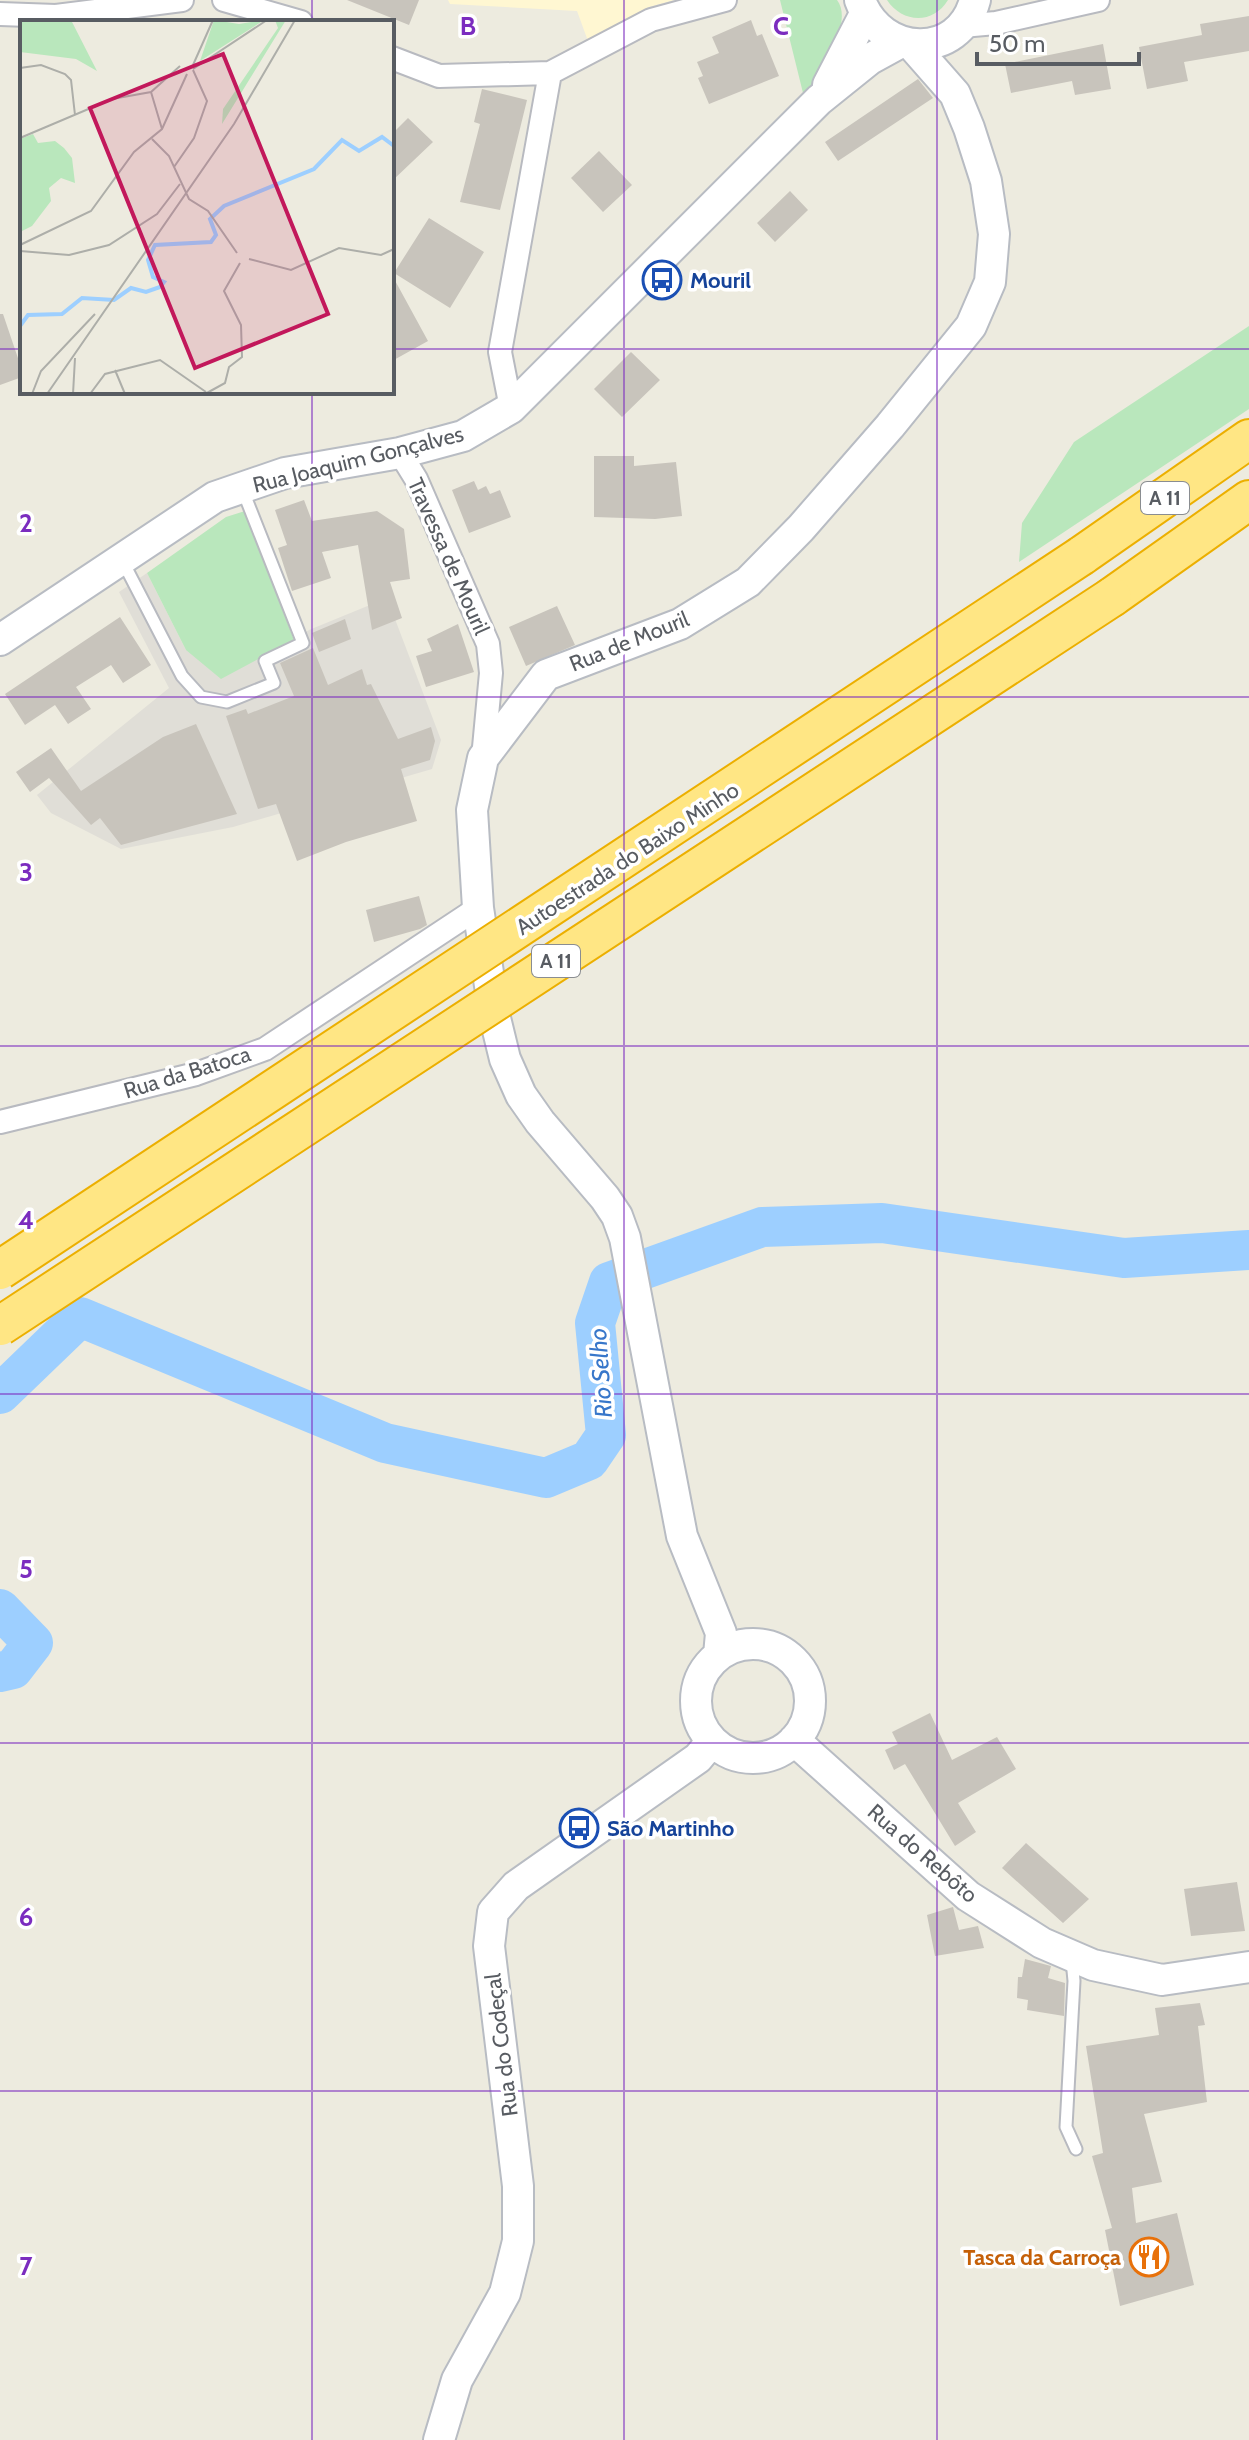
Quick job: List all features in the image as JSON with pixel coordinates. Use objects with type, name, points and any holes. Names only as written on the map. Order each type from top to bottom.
[{"type":"highway","name":"Autoestrada do Baixo Minho","points":[[0,1270],[1081,556],[1249,439]]},
{"type":"highway","name":"A 11","points":[[0,1326],[1112,597],[1249,500]]},
{"type":"street","points":[[0,14],[56,16],[182,0]]},
{"type":"street","points":[[224,0],[294,20]]},
{"type":"street","points":[[394,59],[439,76],[550,73],[651,20],[725,0]]},
{"type":"street","points":[[819,100],[870,59],[906,43],[937,42],[964,19],[1010,21],[1051,13],[1062,2],[1098,0]]},
{"type":"street","points":[[819,100],[862,7]]},
{"type":"street","name":"Rua de Mouril","points":[[719,1655],[721,1633],[682,1536],[625,1238],[617,1216],[605,1198],[521,1095],[505,1059],[495,1018],[478,908],[472,810],[483,758],[546,675],[680,624],[748,582],[801,528],[890,426],[971,326],[990,282],[994,234],[986,181],[969,128],[955,94],[906,43],[880,32],[862,7]]},
{"type":"street","name":"Rua de Mouril","points":[[955,94],[964,19]]},
{"type":"street","points":[[511,408],[500,352],[550,73]]},
{"type":"street","name":"Rua Joaquim Gonçalves","points":[[0,640],[215,497],[285,473],[400,453],[463,436],[511,408],[819,100]]},
{"type":"street","name":"Travessa de Mouril","points":[[400,453],[416,479],[488,644],[491,673],[483,758]]},
{"type":"street","name":"Rua da Batoca","points":[[0,1122],[196,1074],[265,1049],[478,908]]},
{"type":"street","points":[[751,1644],[767,1646],[796,1663],[805,1677],[809,1702],[804,1726],[794,1740],[771,1754],[744,1758],[727,1752],[712,1741],[701,1725],[696,1706],[697,1687],[705,1669],[719,1655],[734,1647],[751,1644]]},
{"type":"street","name":"Rua do Rebôto","points":[[794,1740],[968,1896],[1042,1943],[1093,1965],[1162,1980],[1249,1967]]},
{"type":"street","name":"Rua do Codeçal","points":[[439,2440],[457,2380],[505,2293],[518,2241],[518,2186],[489,1946],[493,1912],[516,1886],[698,1758],[712,1741]]},
{"type":"lane","points":[[122,559],[182,676],[201,697],[227,702],[274,683],[265,661],[303,643],[242,488]]},
{"type":"lane","points":[[1072,1957],[1074,1981],[1066,2127],[1076,2149]]},
{"type":"shaded area","points":[[448,0],[674,0],[649,7],[588,41],[577,11],[450,4]]},
{"type":"shaded area","points":[[147,573],[186,650],[294,640],[309,630],[387,598],[441,740],[432,769],[233,827],[121,849],[51,813],[37,795],[169,688],[119,592]]},
{"type":"green space","points":[[780,0],[837,0],[841,10],[838,36],[818,77],[804,97]]},
{"type":"green space","points":[[887,0],[948,0],[934,14],[918,18],[901,13]]},
{"type":"green space","points":[[1249,326],[1249,409],[1019,562],[1022,523],[1074,442]]},
{"type":"green space","points":[[245,511],[294,640],[221,679],[186,650],[147,573],[226,517]]},
{"type":"building","points":[[347,0],[419,0],[409,25]]},
{"type":"building","points":[[1249,16],[1249,51],[1184,62],[1188,81],[1147,89],[1139,47],[1202,35],[1200,24]]},
{"type":"building","points":[[751,20],[757,36],[762,34],[779,76],[709,104],[698,78],[703,76],[697,62],[719,53],[712,37]]},
{"type":"building","points":[[1103,44],[1111,89],[1075,95],[1072,81],[1011,93],[1005,64]]},
{"type":"building","points":[[918,79],[933,98],[838,161],[825,142]]},
{"type":"building","points":[[482,89],[527,100],[500,210],[460,202],[480,124],[474,122]]},
{"type":"building","points":[[408,118],[433,142],[394,179],[394,132]]},
{"type":"building","points":[[599,151],[632,185],[603,212],[571,178]]},
{"type":"building","points":[[790,191],[808,210],[775,242],[757,223]]},
{"type":"building","points":[[429,218],[484,252],[450,308],[394,273]]},
{"type":"building","points":[[394,279],[428,341],[394,360]]},
{"type":"building","points":[[0,314],[3,314],[20,364],[20,378],[0,385]]},
{"type":"building","points":[[631,352],[660,380],[622,417],[594,389]]},
{"type":"building","points":[[594,456],[634,456],[634,466],[676,462],[682,516],[655,519],[594,517]]},
{"type":"building","points":[[474,481],[478,490],[486,486],[490,494],[500,490],[511,517],[469,533],[452,490]]},
{"type":"building","points":[[304,500],[312,521],[377,511],[404,529],[410,579],[390,582],[402,618],[372,630],[358,545],[322,552],[331,578],[292,591],[278,548],[287,545],[275,510]]},
{"type":"building","points":[[557,606],[575,645],[526,666],[509,627]]},
{"type":"building","points":[[120,617],[151,665],[123,683],[111,665],[76,687],[91,709],[68,724],[55,705],[25,725],[5,694]]},
{"type":"building","points":[[345,619],[351,639],[319,652],[312,633]]},
{"type":"building","points":[[458,624],[474,672],[426,687],[416,656],[432,651],[427,639]]},
{"type":"building","points":[[313,648],[328,685],[362,669],[367,685],[371,684],[398,739],[431,727],[435,741],[430,760],[401,769],[417,821],[346,842],[297,861],[276,804],[258,809],[226,716],[246,709],[248,714],[294,696],[280,663]]},
{"type":"building","points":[[196,724],[237,814],[121,845],[100,818],[91,825],[49,778],[30,792],[16,772],[51,748],[81,791],[163,737]]},
{"type":"building","points":[[419,896],[427,925],[374,942],[366,910]]},
{"type":"building","points":[[930,1713],[952,1760],[997,1737],[1016,1769],[958,1803],[976,1832],[955,1846],[905,1764],[894,1770],[885,1750],[898,1744],[892,1732]]},
{"type":"building","points":[[1026,1843],[1089,1899],[1063,1923],[1002,1868]]},
{"type":"building","points":[[1237,1882],[1245,1931],[1191,1936],[1184,1889]]},
{"type":"building","points":[[953,1907],[959,1930],[978,1926],[984,1948],[935,1956],[927,1915]]},
{"type":"building","points":[[1025,1959],[1051,1966],[1048,1978],[1065,1983],[1064,2016],[1027,2010],[1028,2000],[1017,1998],[1018,1977],[1022,1977]]},
{"type":"building","points":[[1200,2003],[1205,2025],[1198,2026],[1207,2102],[1144,2114],[1162,2182],[1132,2188],[1136,2223],[1177,2213],[1194,2285],[1120,2306],[1105,2230],[1112,2228],[1092,2156],[1103,2153],[1086,2046],[1159,2035],[1155,2008]]},
{"type":"waterway","name":"Rio Selho","points":[[0,1394],[80,1317],[385,1443],[546,1478],[589,1460],[606,1435],[595,1323],[609,1282],[762,1227],[882,1223],[1124,1258],[1249,1250]]},
{"type":"waterway","name":"Rio Selho","points":[[0,1609],[33,1643],[13,1669],[0,1672]]},
{"type":"place","name":"Mouril","points":[[662,280]]},
{"type":"place","name":"São Martinho","points":[[579,1828]]},
{"type":"place","name":"Tasca da Carroça","points":[[1149,2257]]}]
